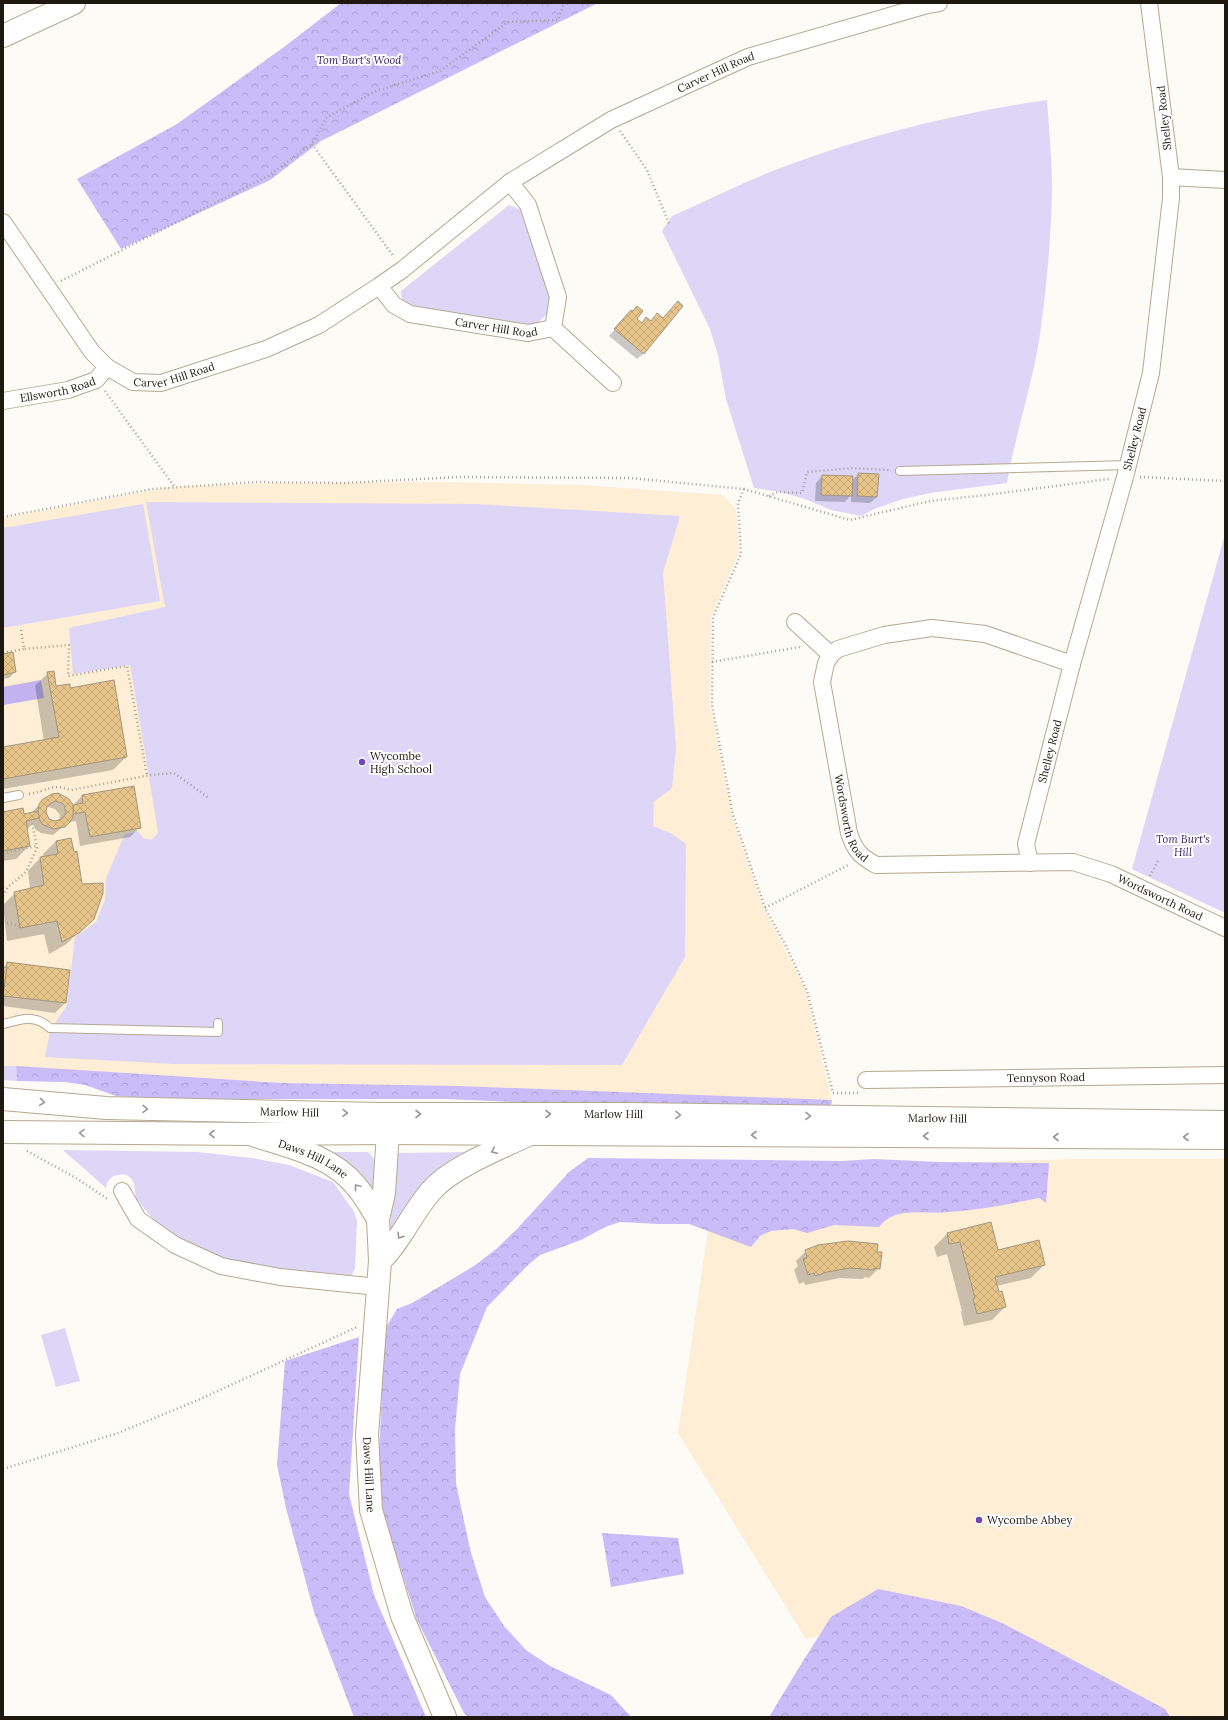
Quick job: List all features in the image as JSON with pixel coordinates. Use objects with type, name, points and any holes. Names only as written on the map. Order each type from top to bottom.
[{"type":"main road","points":[[3,36],[74,3]]},
{"type":"main road","name":"Marlow Hill","points":[[3,1099],[106,1108],[383,1123],[530,1134],[1225,1138]]},
{"type":"main road","name":"Marlow Hill","points":[[3,1132],[251,1134],[383,1123],[628,1114],[1225,1122]]},
{"type":"main road","name":"Daws Hill Lane","points":[[383,1123],[384,1193],[378,1219],[380,1261],[368,1434],[371,1510],[402,1616],[445,1717]]},
{"type":"main road","name":"Daws Hill Lane","points":[[251,1134],[321,1159],[340,1169],[356,1185],[378,1219]]},
{"type":"main road","points":[[380,1261],[390,1252],[422,1201],[433,1188],[470,1163],[530,1134]]},
{"type":"street","name":"Carver Hill Road","points":[[3,222],[92,352],[107,367],[133,382],[161,384],[266,349],[319,325],[402,270],[510,182],[612,120],[748,57],[919,7],[939,3]]},
{"type":"street","name":"Shelley Road","points":[[1030,863],[1026,844],[1072,664],[1126,471],[1151,372],[1171,198],[1171,177],[1149,3]]},
{"type":"street","points":[[1171,177],[1225,180]]},
{"type":"street","name":"Carver Hill Road","points":[[510,182],[528,205],[558,297],[553,328]]},
{"type":"street","name":"Carver Hill Road","points":[[379,286],[394,305],[410,314],[528,333],[553,328]]},
{"type":"street","name":"Carver Hill Road","points":[[553,328],[613,383]]},
{"type":"street","name":"Ellsworth Road","points":[[3,402],[68,390],[96,380],[107,367]]},
{"type":"street","points":[[795,622],[831,655],[838,649],[884,635],[932,628],[985,634],[1072,664]]},
{"type":"street","name":"Wordsworth Road","points":[[831,655],[826,663],[822,682],[849,833],[853,845],[863,857],[876,865],[1073,862],[1111,874],[1225,928]]},
{"type":"street","name":"Tennyson Road","points":[[866,1080],[1225,1075]]},
{"type":"street","points":[[117,1197],[138,1220],[175,1245],[221,1266],[280,1277],[378,1287]]},
{"type":"lane","points":[[900,471],[1126,471]]},
{"type":"lane","points":[[3,798],[23,795]]},
{"type":"lane","points":[[3,1024],[25,1018],[37,1020],[50,1028],[218,1032],[218,1023]]},
{"type":"path","points":[[48,287],[268,176],[312,144],[327,117],[376,91],[440,71],[508,22],[558,20],[564,3]]},
{"type":"path","points":[[612,120],[647,170],[670,226]]},
{"type":"path","points":[[312,144],[402,270]]},
{"type":"path","points":[[96,380],[174,486]]},
{"type":"path","points":[[769,496],[778,492],[802,493],[807,472],[853,468],[900,471]]},
{"type":"path","points":[[3,517],[174,486],[256,482],[344,483],[459,477],[614,478],[744,489],[850,520],[930,501],[986,495],[1126,471],[1225,481]]},
{"type":"path","points":[[744,489],[738,503],[741,554],[713,617],[712,705],[733,815],[765,908],[787,948],[807,991],[833,1092],[841,1093]]},
{"type":"path","points":[[21,630],[24,649]]},
{"type":"path","points":[[712,662],[819,644]]},
{"type":"path","points":[[3,653],[24,649],[69,645],[68,676],[127,666],[147,775]]},
{"type":"path","points":[[23,795],[42,792],[58,786],[71,790],[147,775],[174,773],[208,798]]},
{"type":"path","points":[[3,896],[8,887],[26,872],[37,848],[32,822]]},
{"type":"path","points":[[3,853],[36,846]]},
{"type":"path","points":[[765,908],[863,857]]},
{"type":"path","points":[[3,922],[20,926]]},
{"type":"path","points":[[22,1148],[76,1178],[117,1197]]},
{"type":"path","points":[[3,1469],[125,1430],[196,1401],[376,1318]]},
{"type":"shaded area","name":"Wycombe High School","points":[[438,482],[582,485],[723,495],[736,510],[739,552],[711,617],[710,704],[733,819],[763,907],[806,991],[832,1100],[598,1094],[459,1086],[283,1083],[3,1066],[3,518],[170,487],[276,483]]},
{"type":"shaded area","points":[[41,680],[44,698],[3,705],[3,687]]},
{"type":"shaded area","name":"Wycombe Abbey","points":[[1075,1159],[1225,1159],[1225,1717],[1069,1717],[926,1607],[806,1639],[678,1433],[717,1170]]},
{"type":"green space","name":"Tom Burt's Wood","points":[[341,3],[598,3],[321,141],[270,180],[121,249],[77,179],[177,124],[284,47]]},
{"type":"green space","points":[[1047,100],[1052,190],[1050,242],[1045,293],[1038,347],[1007,483],[930,493],[903,499],[874,509],[861,516],[831,510],[805,499],[780,492],[754,488],[726,399],[718,355],[710,329],[662,231],[672,216],[769,172],[847,145],[946,118]]},
{"type":"green space","points":[[509,205],[521,210],[528,216],[554,295],[550,309],[542,319],[534,326],[413,309],[404,302],[401,297],[401,291]]},
{"type":"green space","name":"Wycombe High School","points":[[146,502],[476,504],[680,516],[663,573],[676,748],[672,788],[654,802],[653,826],[672,834],[686,844],[685,957],[622,1065],[174,1064],[45,1057],[50,1031],[67,1005],[75,937],[96,922],[105,900],[106,878],[125,834],[138,831],[143,838],[151,840],[158,833],[130,665],[73,674],[69,628],[165,607]]},
{"type":"green space","points":[[143,504],[160,601],[3,628],[3,528]]},
{"type":"green space","name":"Tom Burt's Hill","points":[[1225,534],[1225,913],[1132,869]]},
{"type":"green space","points":[[3,1066],[16,1066],[17,1081],[3,1080]]},
{"type":"green space","points":[[16,1066],[283,1083],[459,1086],[832,1100],[831,1106],[559,1104],[447,1099],[170,1099],[116,1096],[85,1085],[65,1082],[17,1081]]},
{"type":"green space","points":[[63,1150],[197,1152],[252,1158],[289,1165],[333,1182],[353,1210],[357,1220],[355,1268],[352,1275],[323,1276],[227,1261],[190,1249],[159,1226],[136,1199],[134,1183],[130,1177],[124,1174],[113,1176],[108,1181],[106,1188]]},
{"type":"green space","points":[[332,1152],[368,1152],[375,1161],[377,1170],[375,1190],[355,1168]]},
{"type":"green space","points":[[474,1152],[389,1241],[396,1153]]},
{"type":"green space","points":[[588,1158],[842,1161],[874,1159],[939,1162],[1049,1163],[1046,1203],[1039,1198],[971,1210],[905,1213],[890,1217],[879,1227],[834,1225],[807,1233],[793,1229],[771,1231],[760,1236],[751,1247],[689,1224],[620,1222],[605,1227],[581,1240],[540,1255],[528,1265],[487,1307],[460,1374],[455,1429],[456,1484],[471,1553],[485,1597],[504,1626],[526,1650],[550,1666],[611,1695],[631,1717],[468,1717],[464,1713],[417,1620],[377,1496],[385,1329],[397,1309],[412,1303],[474,1266],[495,1250],[517,1229],[569,1172]]},
{"type":"green space","points":[[65,1328],[80,1381],[56,1387],[41,1335]]},
{"type":"green space","points":[[359,1337],[349,1494],[374,1595],[426,1717],[354,1717],[314,1612],[286,1508],[277,1465],[285,1361]]},
{"type":"green space","points":[[602,1533],[678,1538],[684,1574],[611,1587]]},
{"type":"green space","points":[[878,1589],[961,1606],[1002,1623],[1165,1709],[1170,1717],[769,1717],[831,1617]]},
{"type":"building","points":[[678,301],[683,306],[644,354],[614,329],[631,310],[633,311],[637,306],[643,311],[637,319],[642,323],[646,317],[651,321],[657,313],[663,318]]},
{"type":"building","points":[[858,473],[879,474],[877,497],[857,496]]},
{"type":"building","points":[[822,475],[853,476],[852,496],[821,495]]},
{"type":"building","points":[[13,652],[16,672],[3,675],[3,654]]},
{"type":"building","points":[[54,671],[56,686],[70,684],[70,688],[114,680],[127,757],[3,779],[3,747],[59,737],[47,672]]},
{"type":"building","points":[[134,786],[141,828],[90,837],[85,812],[73,814],[73,805],[83,803],[82,795]]},
{"type":"building","points":[[58,793],[69,799],[73,805],[73,817],[65,827],[53,829],[42,824],[38,816],[39,804],[43,799],[52,794]],"holes":[[[55,801],[62,803],[66,813],[62,819],[55,821],[49,819],[46,812],[47,806]]]},
{"type":"building","points":[[23,808],[24,814],[38,811],[39,818],[26,821],[30,846],[3,851],[3,812]]},
{"type":"building","points":[[71,838],[74,852],[77,851],[82,884],[103,883],[103,893],[94,919],[79,933],[62,942],[57,921],[20,928],[14,892],[44,885],[40,857],[58,854],[56,841]]},
{"type":"building","points":[[7,962],[70,970],[66,1003],[3,996]]},
{"type":"building","points":[[7,967],[3,996],[3,968]]},
{"type":"building","points":[[991,1222],[998,1250],[1039,1240],[1045,1265],[995,1277],[999,1292],[1002,1291],[1006,1307],[977,1314],[973,1299],[975,1298],[960,1242],[949,1244],[947,1233]]},
{"type":"building","points":[[848,1241],[878,1244],[877,1252],[882,1252],[880,1269],[850,1268],[827,1272],[815,1276],[814,1273],[808,1275],[803,1259],[807,1258],[805,1250],[818,1245]]},
{"type":"place","name":"Wycombe High School","points":[[362,762]]},
{"type":"place","name":"Wycombe Abbey","points":[[979,1520]]}]
